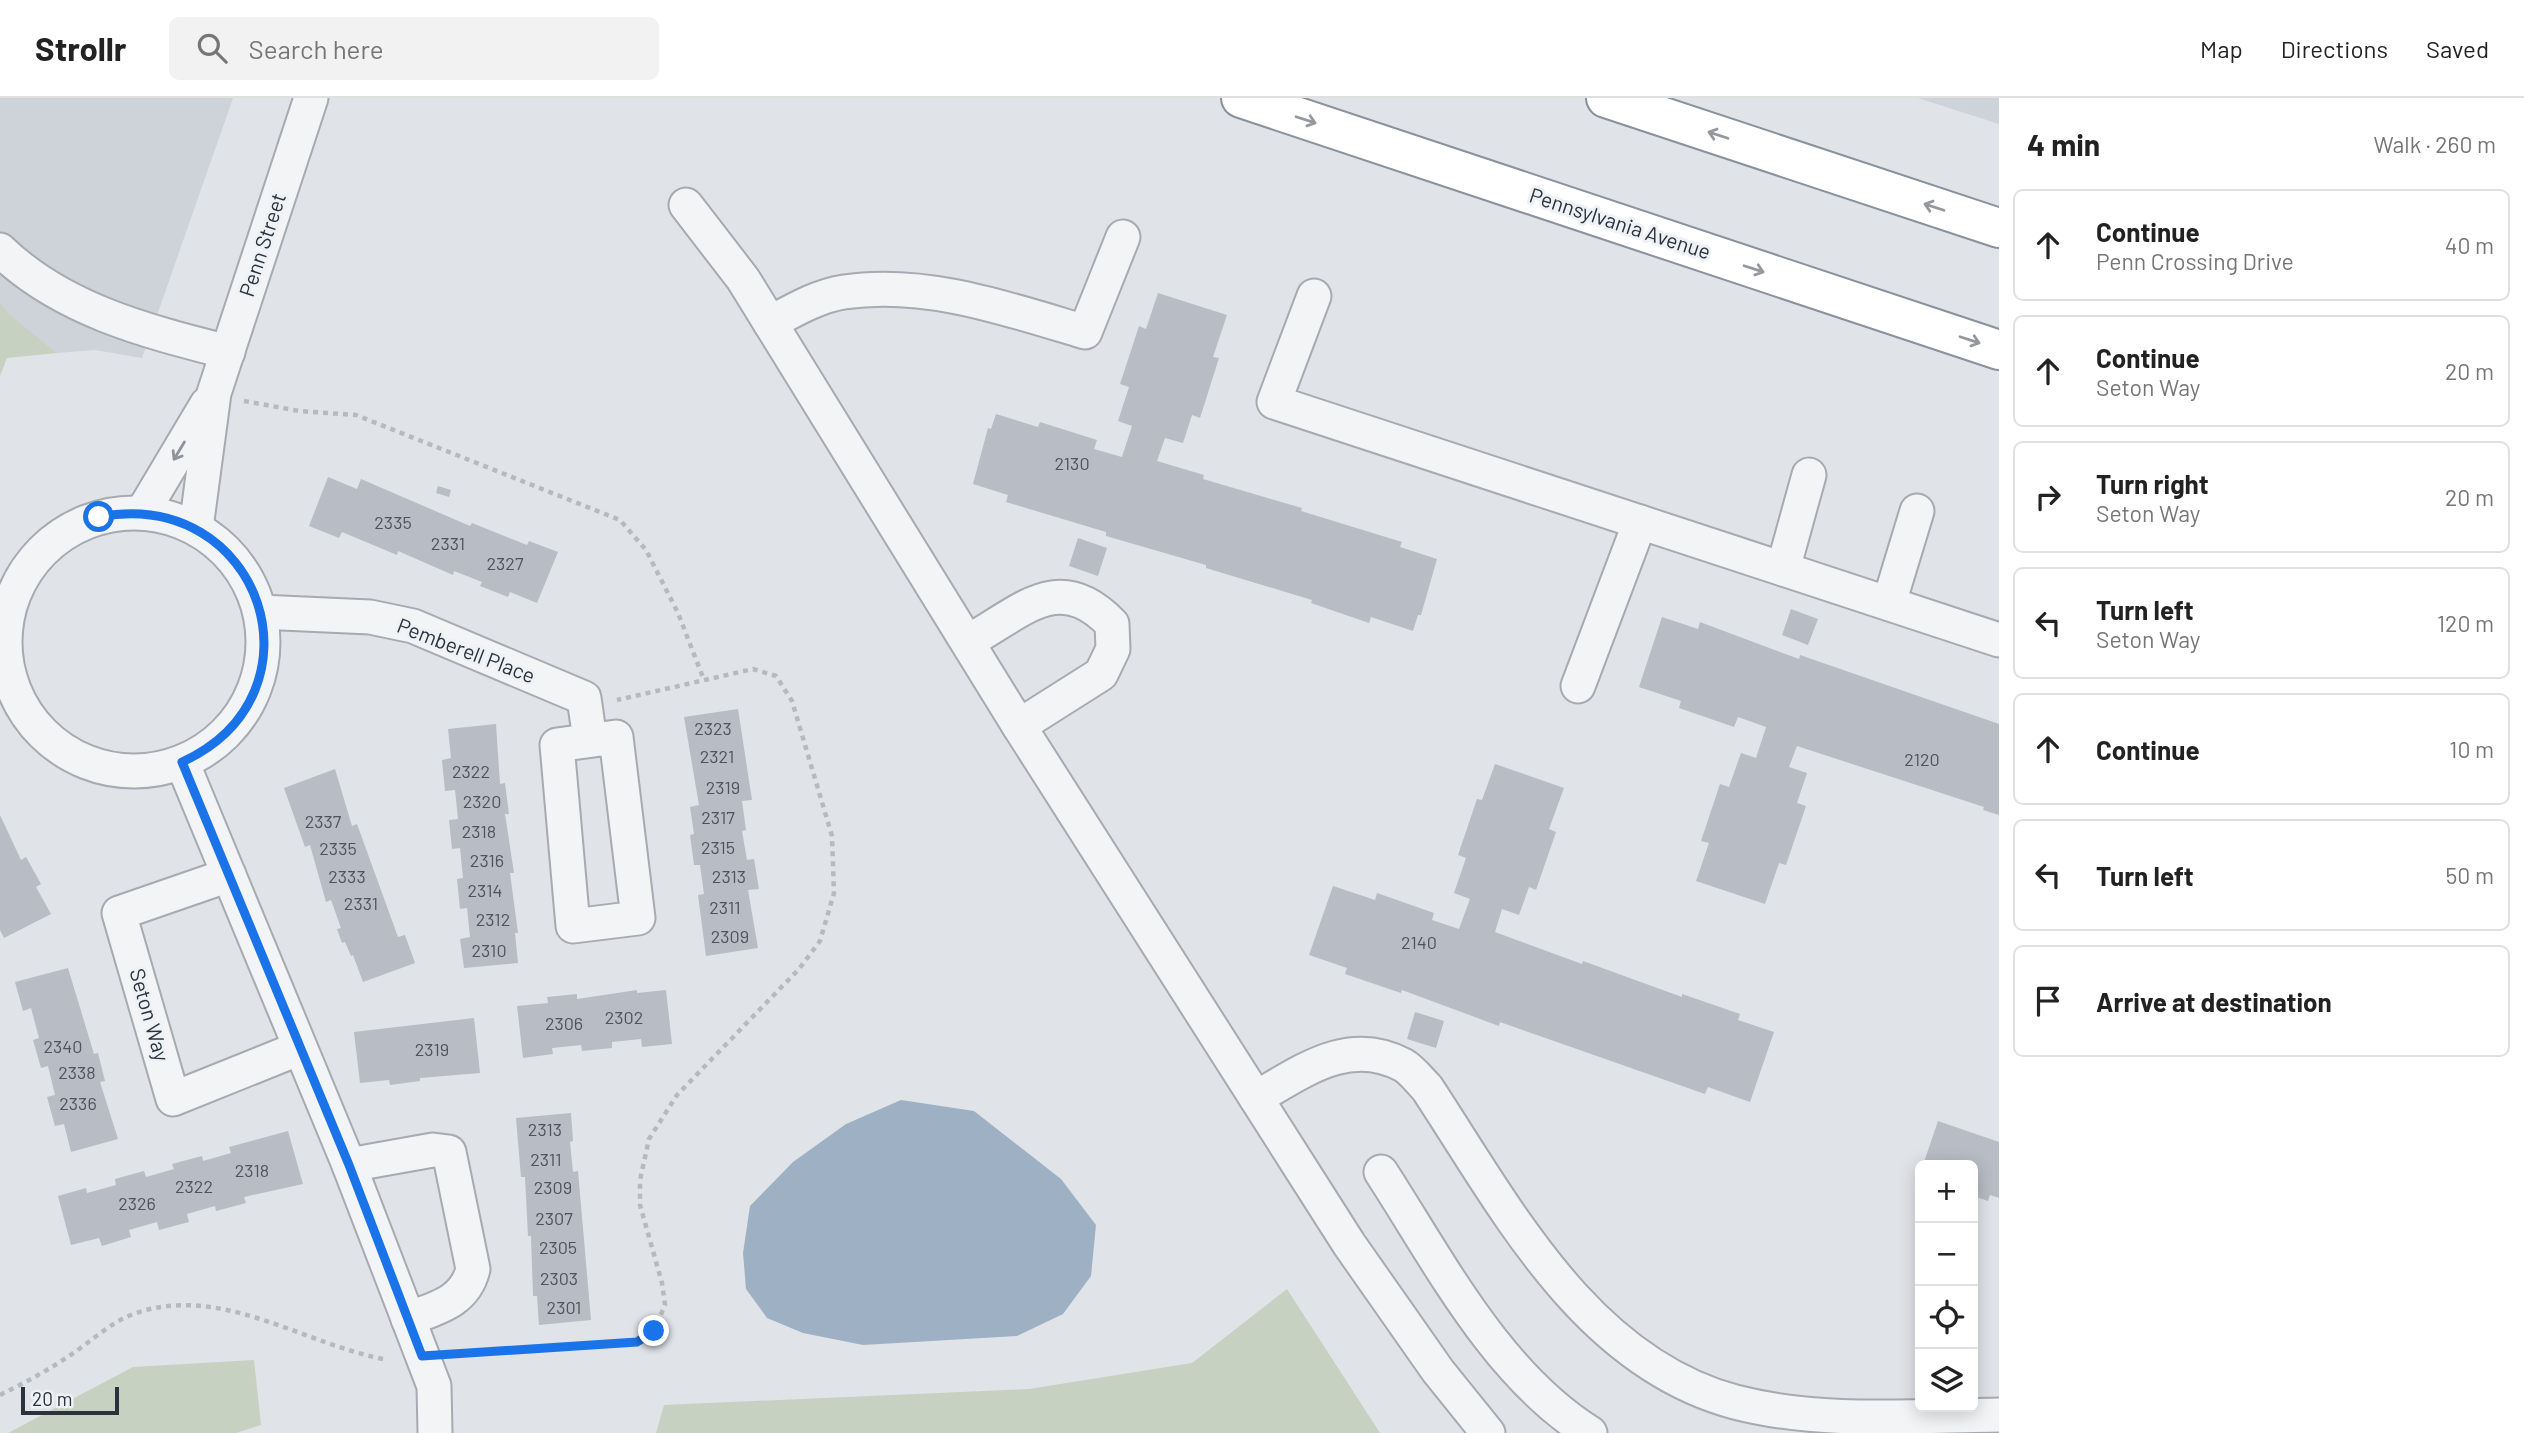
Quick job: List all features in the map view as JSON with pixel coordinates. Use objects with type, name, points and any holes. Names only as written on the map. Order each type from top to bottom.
[{"type":"highway","name":"Pennsylvania Avenue","points":[[1241,98],[1999,350]]},
{"type":"highway","points":[[1606,98],[1999,228]]},
{"type":"street","name":"Penn Street","points":[[196,528],[214,393],[312,98]]},
{"type":"street","points":[[686,205],[743,279],[969,641],[1019,726],[1349,1244],[1438,1371],[1488,1433]]},
{"type":"street","points":[[771,323],[803,305],[842,293],[883,289],[946,295],[1085,332],[1123,237]]},
{"type":"street","points":[[0,250],[40,285],[96,312],[159,334],[228,352]]},
{"type":"street","points":[[1314,296],[1274,402],[1999,640]]},
{"type":"street","name":"Penn Street","points":[[142,513],[214,393]]},
{"type":"street","points":[[1783,569],[1809,475]]},
{"type":"street","points":[[1889,603],[1917,511]]},
{"type":"street","points":[[142,513],[196,528],[223,548],[239,565],[260,612],[263,651],[261,672],[249,702],[223,736],[182,762],[132,771],[81,760],[55,744],[34,724],[4,678],[4,615],[20,581],[32,563],[64,533],[99,517],[142,513]]},
{"type":"street","points":[[1578,686],[1640,522]]},
{"type":"street","points":[[969,641],[1049,596],[1077,598],[1095,606],[1112,624],[1113,649],[1101,674],[1019,726]]},
{"type":"street","name":"Pemberell Place","points":[[260,612],[370,617],[413,626],[584,698],[585,708]]},
{"type":"street","points":[[585,708],[590,740]]},
{"type":"street","points":[[616,737],[638,918],[573,926],[557,745],[590,740],[616,737]]},
{"type":"street","points":[[182,762],[349,1165],[434,1386],[435,1433]]},
{"type":"street","name":"Seton Way","points":[[229,875],[119,913],[173,1099],[300,1048]]},
{"type":"street","points":[[1256,1098],[1343,1053],[1376,1055],[1405,1066],[1427,1088],[1553,1274],[1640,1360],[1686,1386],[1736,1402],[1802,1412],[1870,1417],[1999,1415]]},
{"type":"street","points":[[349,1165],[433,1150],[449,1152],[473,1269],[470,1284],[456,1300],[408,1319]]},
{"type":"street","points":[[1381,1172],[1474,1315],[1505,1355],[1564,1416],[1590,1433]]},
{"type":"path","points":[[214,393],[299,411],[356,415],[620,520],[646,550],[678,614],[705,680]]},
{"type":"path","points":[[0,1395],[48,1370],[130,1315],[164,1306],[194,1303],[237,1312],[359,1355],[394,1361],[422,1356],[637,1342],[654,1331],[664,1305],[663,1294],[640,1205],[640,1180],[649,1139],[677,1096],[799,969],[820,941],[834,893],[832,836],[792,701],[776,676],[754,669],[585,708]]},
{"type":"shaded area","points":[[0,98],[233,98],[142,358],[95,350],[57,353],[8,313],[0,301]]},
{"type":"shaded area","points":[[1918,98],[1999,98],[1999,124]]},
{"type":"green space","points":[[0,301],[8,313],[57,353],[7,358],[0,376]]},
{"type":"green space","points":[[1287,1289],[1380,1433],[656,1433],[664,1405],[1029,1389],[1192,1363]]},
{"type":"green space","points":[[254,1360],[261,1425],[236,1433],[8,1433],[133,1367]]},
{"type":"water","points":[[901,1100],[974,1111],[1061,1179],[1096,1225],[1091,1276],[1063,1314],[1017,1336],[863,1345],[803,1333],[767,1318],[746,1289],[743,1253],[750,1206],[793,1162],[846,1124]]},
{"type":"building","points":[[1158,293],[1227,315],[1213,357],[1219,358],[1200,418],[1192,415],[1183,443],[1165,438],[1157,461],[1204,475],[1203,479],[1302,508],[1301,511],[1402,542],[1400,547],[1437,559],[1421,615],[1418,615],[1413,631],[1371,617],[1369,623],[1311,603],[1312,600],[1106,536],[1106,532],[1006,502],[1008,495],[973,484],[988,428],[991,429],[996,414],[1038,427],[1040,422],[1097,440],[1094,449],[1122,457],[1132,426],[1118,421],[1129,387],[1120,384],[1139,326],[1146,329]]},
{"type":"building","points":[[328,477],[357,489],[361,479],[470,526],[472,523],[527,545],[529,541],[558,552],[537,603],[510,592],[508,597],[480,586],[482,582],[454,571],[453,575],[398,551],[397,555],[342,532],[339,538],[309,526]]},
{"type":"building","points":[[438,486],[451,490],[449,497],[436,493]]},
{"type":"building","points":[[1078,538],[1107,548],[1098,576],[1069,566]]},
{"type":"building","points":[[1791,609],[1818,619],[1808,645],[1782,635]]},
{"type":"building","points":[[1662,617],[1698,629],[1700,622],[1799,659],[1800,655],[1999,724],[1999,815],[1983,810],[1984,807],[1797,746],[1789,767],[1807,773],[1797,803],[1806,806],[1786,865],[1779,863],[1765,904],[1696,881],[1709,843],[1701,841],[1720,784],[1729,787],[1741,753],[1756,758],[1766,727],[1738,717],[1734,727],[1679,708],[1681,701],[1639,687]]},
{"type":"building","points":[[738,709],[752,800],[742,801],[746,830],[742,831],[747,860],[754,859],[759,889],[748,890],[758,948],[706,956],[698,895],[704,894],[700,865],[694,865],[690,835],[694,834],[690,807],[699,805],[684,717]]},
{"type":"building","points":[[496,724],[500,784],[505,783],[509,814],[505,814],[514,873],[510,873],[518,933],[515,933],[518,963],[464,968],[460,939],[470,937],[467,908],[460,909],[457,879],[463,878],[460,848],[452,849],[449,820],[458,819],[455,790],[445,791],[442,760],[451,758],[448,729]]},
{"type":"building","points":[[1495,764],[1564,788],[1549,829],[1556,832],[1536,890],[1529,887],[1519,915],[1502,909],[1495,932],[1582,964],[1583,961],[1682,997],[1682,994],[1740,1014],[1738,1020],[1774,1032],[1750,1102],[1708,1087],[1705,1094],[1500,1022],[1499,1026],[1402,990],[1401,993],[1345,974],[1347,968],[1309,955],[1333,886],[1375,900],[1377,893],[1434,913],[1432,920],[1459,929],[1470,899],[1454,893],[1466,858],[1458,855],[1477,799],[1482,800]]},
{"type":"building","points":[[335,769],[352,826],[357,824],[398,937],[405,935],[415,963],[363,982],[353,955],[351,956],[345,942],[342,943],[337,929],[341,928],[331,900],[326,902],[310,845],[305,847],[284,788]]},
{"type":"building","points":[[0,815],[21,860],[26,857],[41,884],[36,887],[51,914],[4,938],[0,930]]},
{"type":"building","points":[[68,968],[94,1054],[98,1053],[105,1081],[100,1082],[118,1139],[71,1152],[64,1124],[55,1126],[47,1097],[55,1095],[48,1066],[41,1068],[33,1040],[39,1038],[31,1008],[23,1011],[15,982]]},
{"type":"building","points":[[637,990],[637,993],[666,990],[672,1044],[642,1047],[641,1039],[612,1042],[612,1048],[582,1051],[581,1045],[552,1048],[553,1054],[523,1058],[517,1006],[548,1003],[547,997],[577,994],[577,999]]},
{"type":"building","points":[[1415,1012],[1444,1021],[1436,1048],[1407,1039]]},
{"type":"building","points":[[474,1018],[480,1073],[420,1078],[420,1081],[390,1085],[389,1080],[360,1083],[354,1032]]},
{"type":"building","points":[[571,1113],[573,1141],[570,1142],[573,1172],[578,1171],[591,1320],[539,1325],[537,1296],[533,1296],[531,1236],[528,1236],[525,1177],[521,1177],[516,1118]]},
{"type":"building","points":[[1938,1121],[1999,1142],[1999,1198],[1990,1195],[1988,1201],[1978,1198],[1978,1160],[1925,1160]]},
{"type":"building","points":[[288,1131],[303,1184],[244,1197],[246,1203],[216,1211],[215,1206],[187,1214],[189,1222],[159,1230],[157,1222],[129,1230],[131,1237],[102,1246],[99,1238],[71,1245],[58,1196],[86,1188],[87,1193],[116,1185],[115,1179],[144,1171],[146,1177],[174,1169],[172,1164],[202,1156],[203,1161],[231,1153],[229,1147]]},
{"type":"route","points":[[99,517],[119,513],[142,513],[196,528],[223,548],[239,565],[250,584],[260,612],[263,634],[261,672],[254,691],[236,722],[223,736],[210,747],[182,762],[349,1165],[422,1356],[637,1342],[654,1331]]}]
